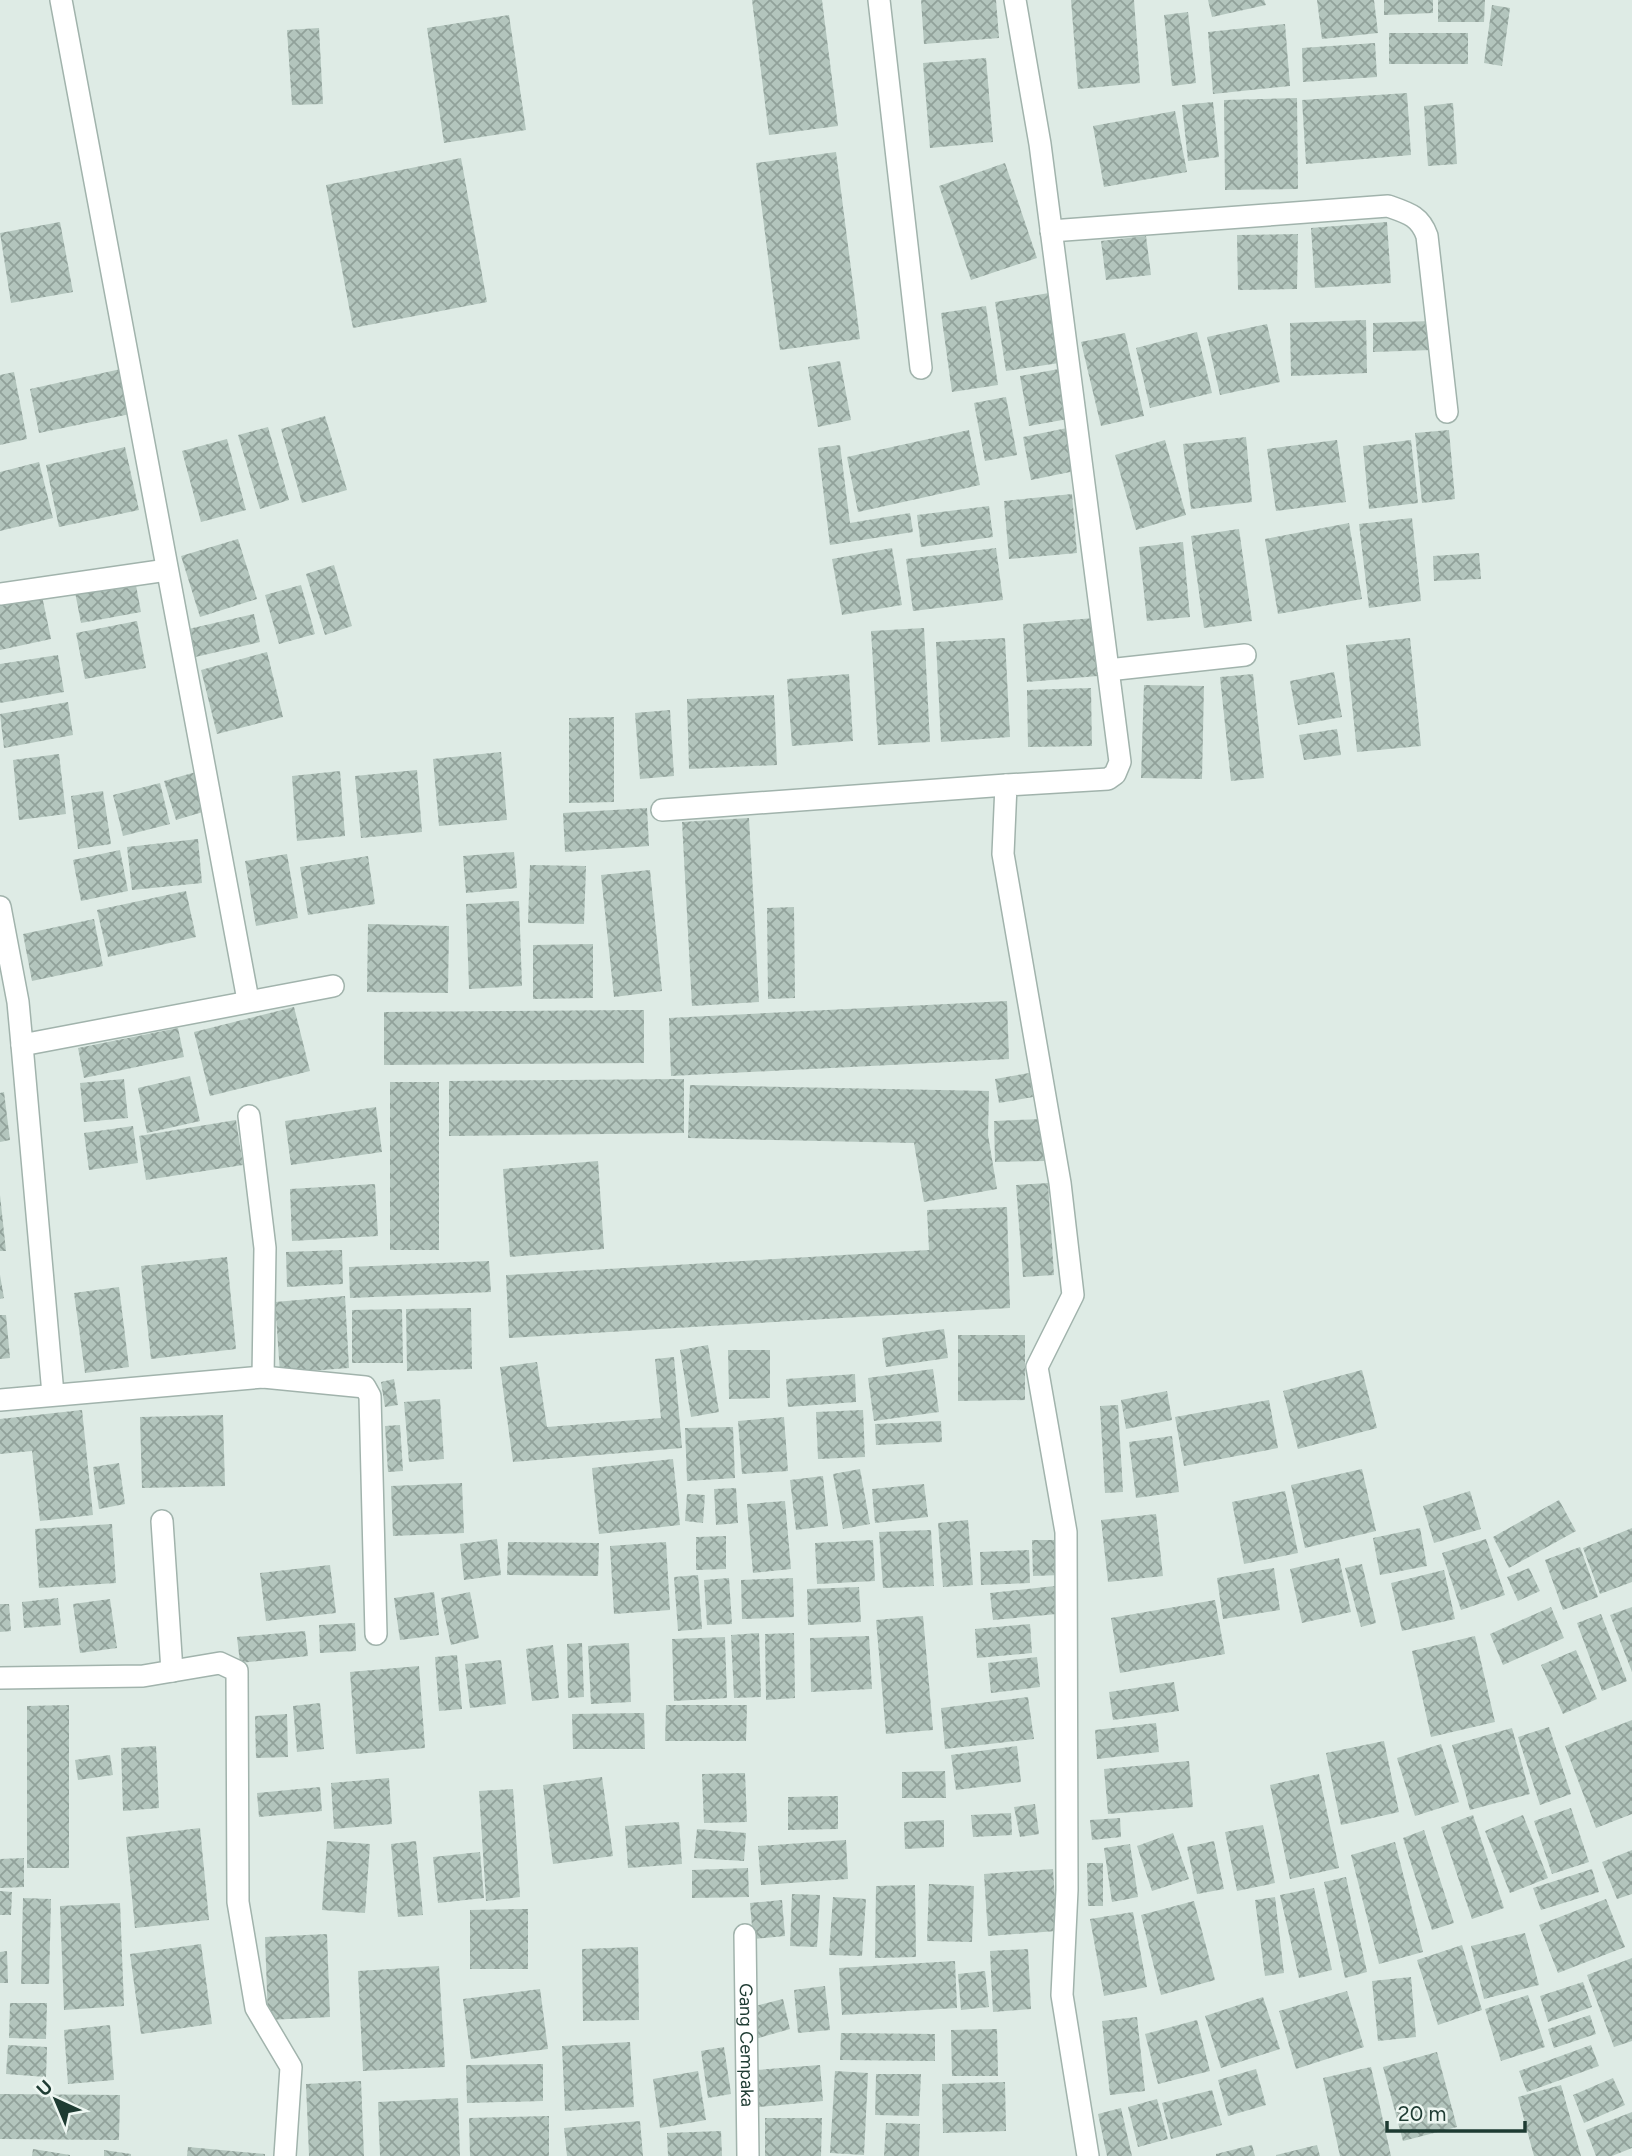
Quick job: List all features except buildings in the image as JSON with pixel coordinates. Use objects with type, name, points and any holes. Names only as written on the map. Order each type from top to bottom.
[{"type":"street","points":[[61,0],[248,1000]]},
{"type":"street","points":[[879,0],[921,368]]},
{"type":"street","points":[[662,810],[1097,781],[1115,774],[1121,762],[1051,231],[1015,0]]},
{"type":"street","points":[[1051,231],[1388,206],[1410,213],[1422,221],[1427,236],[1447,412]]},
{"type":"street","points":[[0,594],[167,570]]},
{"type":"street","points":[[1108,670],[1245,655]]},
{"type":"street","points":[[1006,785],[1003,854],[1060,1183],[1073,1294],[1037,1367],[1066,1532],[1067,1890],[1062,1995],[1088,2156]]},
{"type":"street","points":[[0,907],[18,1002],[53,1394]]},
{"type":"street","points":[[22,1045],[333,986]]},
{"type":"street","points":[[249,1116],[265,1248],[263,1377]]},
{"type":"street","points":[[0,1400],[263,1377],[365,1387],[370,1396],[376,1634]]},
{"type":"street","points":[[162,1521],[173,1671]]},
{"type":"street","points":[[0,1678],[143,1676],[220,1663],[237,1671],[238,1902],[256,2008],[291,2067],[285,2156]]},
{"type":"street","name":"Gang Cempaka","points":[[745,1935],[748,2156]]}]
